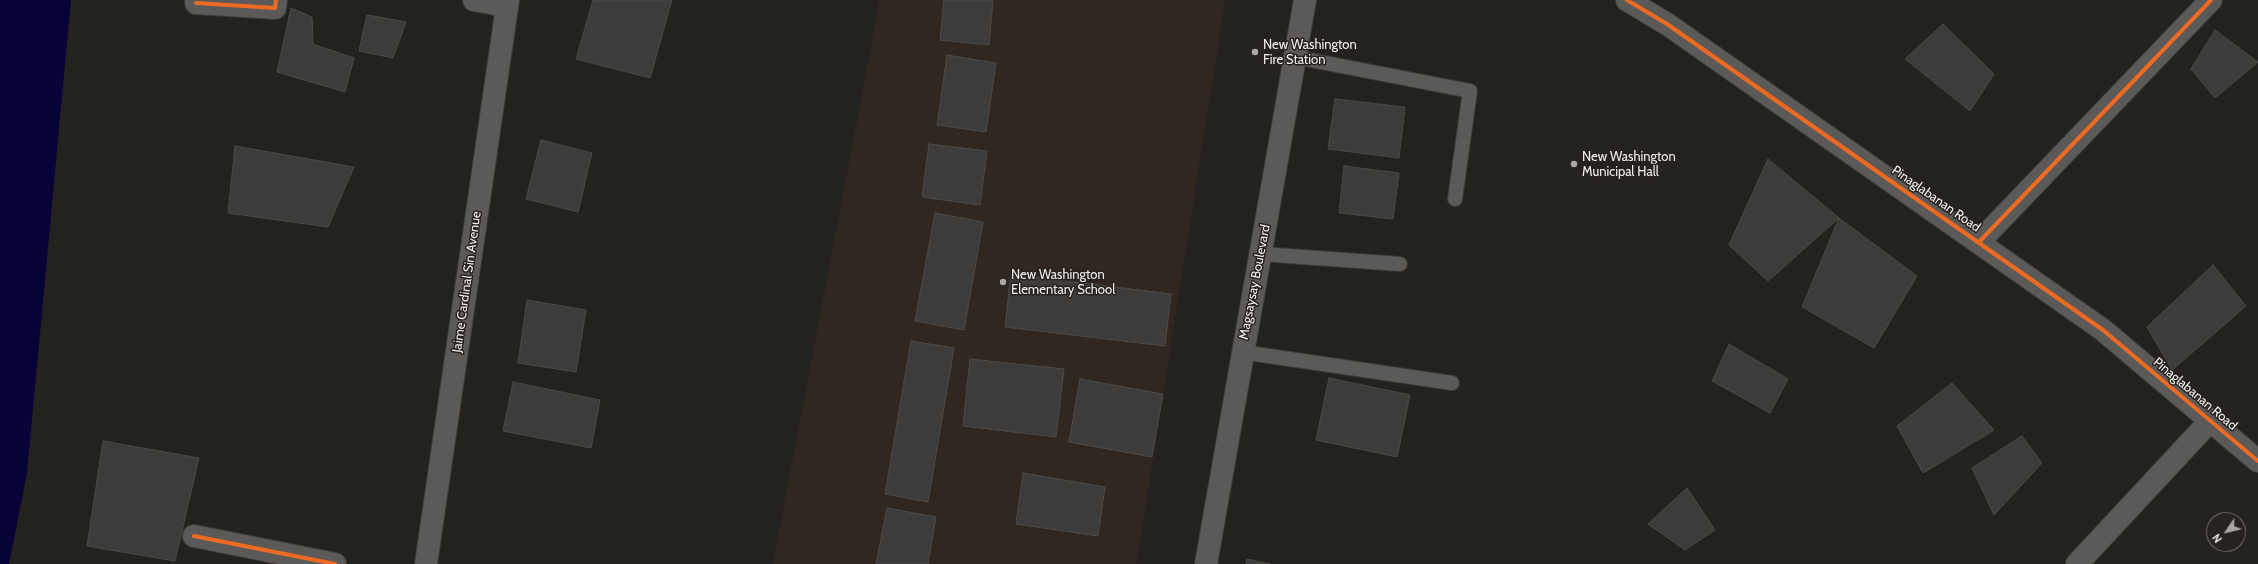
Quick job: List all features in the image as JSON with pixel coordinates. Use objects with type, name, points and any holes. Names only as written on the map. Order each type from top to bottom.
[{"type":"street","points":[[196,4],[274,8],[276,0]]},
{"type":"street","points":[[474,0],[507,3]]},
{"type":"street","name":"Magsaysay Boulevard","points":[[1206,564],[1304,0]]},
{"type":"street","name":"Pinaglabanan Road","points":[[1626,0],[1667,24],[2103,330],[2211,420],[2258,462]]},
{"type":"street","points":[[1979,242],[2211,0]]},
{"type":"street","name":"Jaime Cardinal Sin Avenue","points":[[426,564],[507,3]]},
{"type":"street","points":[[2077,564],[2211,420]]},
{"type":"street","points":[[194,536],[335,564]]},
{"type":"lane","points":[[1295,57],[1470,91],[1455,199]]},
{"type":"lane","points":[[1261,254],[1400,264]]},
{"type":"lane","points":[[1242,352],[1452,383]]},
{"type":"shaded area","points":[[0,0],[71,0],[27,473],[9,564],[0,564]]},
{"type":"shaded area","name":"New Washington Elementary School","points":[[880,0],[1225,0],[1136,564],[773,564]]},
{"type":"building","points":[[593,0],[672,0],[650,78],[576,59]]},
{"type":"building","points":[[944,0],[993,0],[989,45],[940,40]]},
{"type":"building","points":[[291,8],[312,17],[313,44],[354,58],[345,92],[277,72]]},
{"type":"building","points":[[367,15],[406,22],[393,58],[359,51]]},
{"type":"building","points":[[1943,24],[1994,74],[1970,111],[1905,59]]},
{"type":"building","points":[[2215,30],[2258,62],[2215,98],[2191,69]]},
{"type":"building","points":[[947,55],[996,63],[986,132],[937,125]]},
{"type":"building","points":[[1335,99],[1405,107],[1399,158],[1328,149]]},
{"type":"building","points":[[541,140],[592,153],[578,212],[526,199]]},
{"type":"building","points":[[929,144],[987,151],[980,205],[922,197]]},
{"type":"building","points":[[235,146],[354,167],[328,227],[228,213]]},
{"type":"building","points":[[1768,159],[1839,218],[1768,281],[1729,245]]},
{"type":"building","points":[[1344,166],[1399,173],[1393,219],[1339,213]]},
{"type":"building","points":[[935,213],[983,222],[964,330],[915,321]]},
{"type":"building","points":[[1839,218],[1917,276],[1874,348],[1802,307]]},
{"type":"building","points":[[2213,265],[2246,306],[2172,370],[2147,327]]},
{"type":"building","points":[[1011,274],[1171,294],[1165,346],[1005,327]]},
{"type":"building","points":[[527,300],[586,310],[576,372],[518,363]]},
{"type":"building","points":[[911,341],[954,348],[928,502],[885,494]]},
{"type":"building","points":[[1729,344],[1788,379],[1770,413],[1712,381]]},
{"type":"building","points":[[970,359],[1064,369],[1056,437],[963,426]]},
{"type":"building","points":[[1329,378],[1410,395],[1397,457],[1316,440]]},
{"type":"building","points":[[1080,379],[1163,394],[1152,457],[1069,442]]},
{"type":"building","points":[[513,382],[600,400],[591,448],[503,431]]},
{"type":"building","points":[[1952,383],[1994,430],[1923,473],[1897,426]]},
{"type":"building","points":[[2022,436],[2042,463],[1994,515],[1972,468]]},
{"type":"building","points":[[103,441],[199,458],[175,561],[87,546]]},
{"type":"building","points":[[1023,473],[1105,487],[1098,536],[1016,524]]},
{"type":"building","points":[[1687,488],[1715,530],[1685,550],[1648,524]]},
{"type":"building","points":[[887,508],[936,517],[928,564],[876,564]]},
{"type":"building","points":[[1247,559],[1270,564],[1246,564]]},
{"type":"cycle path","points":[[196,3],[275,8],[276,0]]},
{"type":"cycle path","points":[[1627,0],[1667,24],[2103,330],[2258,461]]},
{"type":"cycle path","points":[[1979,242],[2211,0]]},
{"type":"cycle path","points":[[194,536],[335,564]]},
{"type":"place","name":"New Washington Fire Station","points":[[1255,52]]},
{"type":"place","name":"New Washington Municipal Hall","points":[[1574,164]]},
{"type":"place","name":"New Washington Elementary School","points":[[1003,282]]}]
